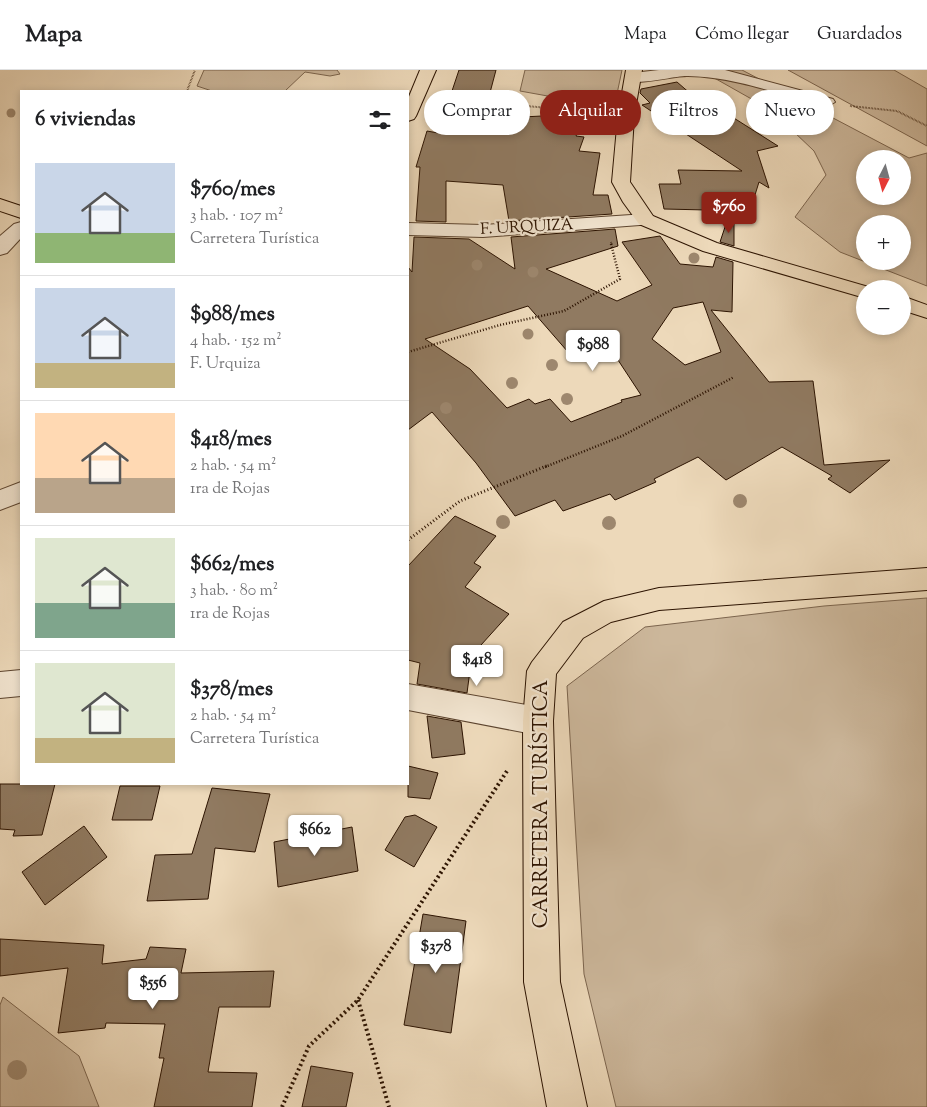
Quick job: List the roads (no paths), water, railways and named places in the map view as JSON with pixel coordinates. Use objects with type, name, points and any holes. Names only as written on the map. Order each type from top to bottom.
[{"type":"main road","points":[[411,110],[428,70]]},
{"type":"main road","points":[[634,74],[626,116],[621,182],[632,202],[646,220],[710,247],[856,289]]},
{"type":"main road","points":[[0,205],[20,212]]},
{"type":"main road","points":[[911,306],[927,312]]},
{"type":"main road","name":"CARRETERA TURÍSTICA","points":[[568,1107],[542,982],[538,722],[542,671],[572,630],[604,612],[659,598],[927,579]]},
{"type":"street","points":[[634,74],[686,71],[719,73],[782,90]]},
{"type":"street","name":"F. URQUIZA","points":[[409,229],[484,231],[646,220]]},
{"type":"street","points":[[0,249],[1,245],[20,229]]},
{"type":"street","points":[[0,500],[20,491]]},
{"type":"street","points":[[0,685],[20,683]]},
{"type":"street","points":[[409,697],[538,722]]}]
